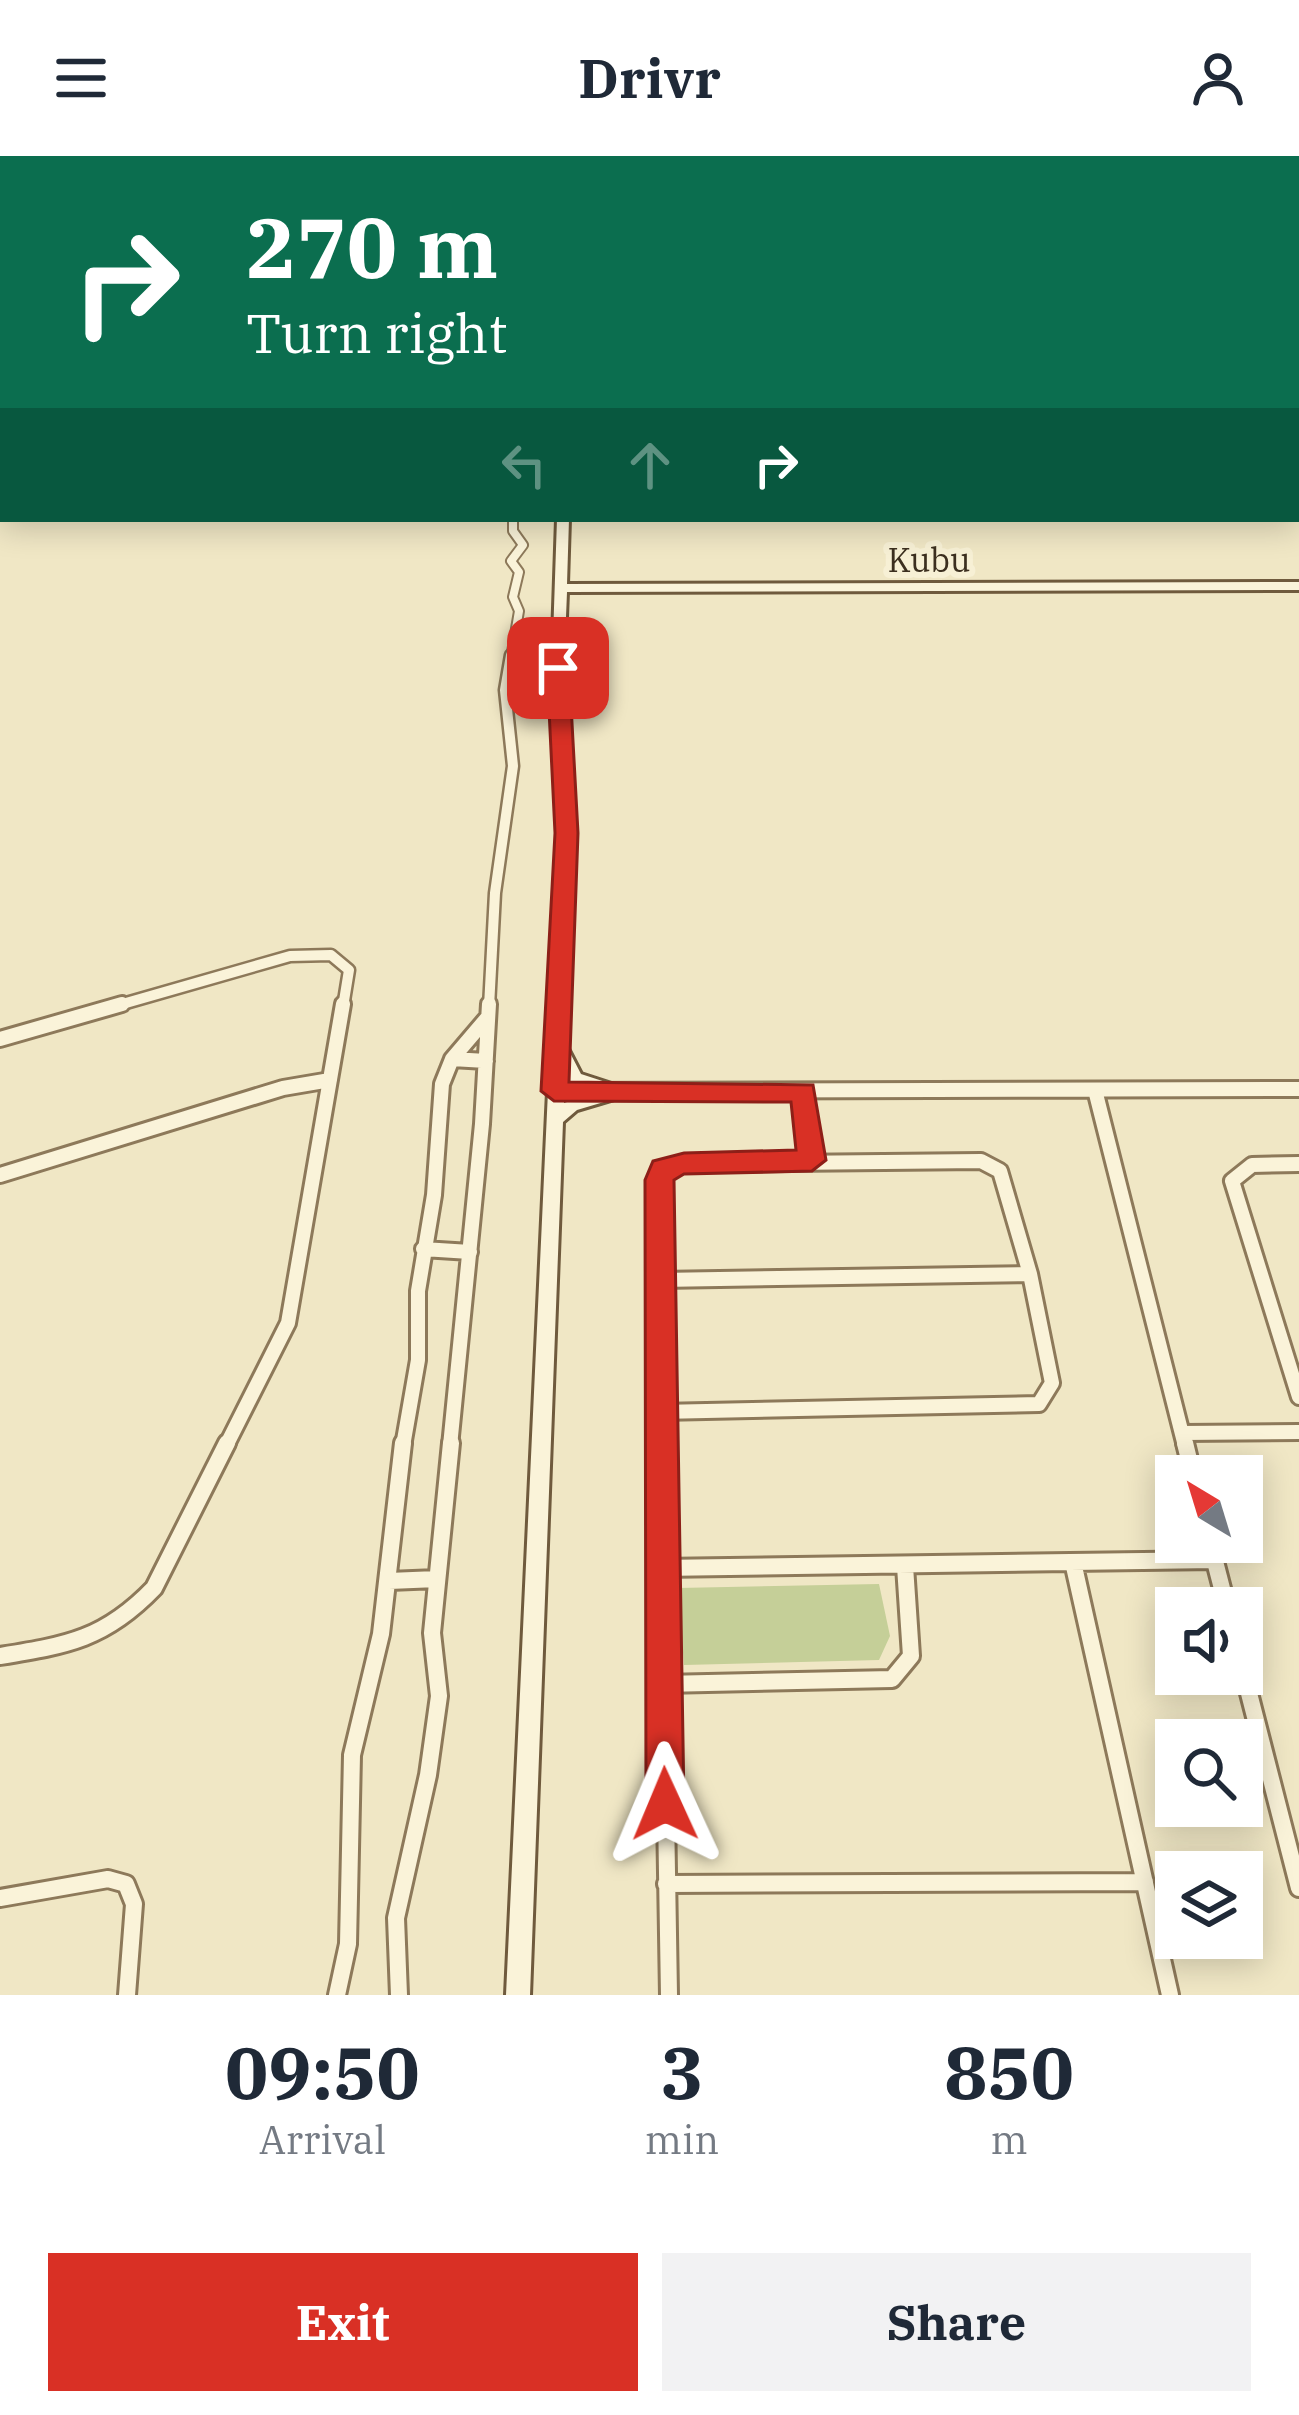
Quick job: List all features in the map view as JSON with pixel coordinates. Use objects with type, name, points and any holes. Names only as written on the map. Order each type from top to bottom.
[{"type":"main road","points":[[518,1995],[566,833],[559,597],[563,522]]},
{"type":"main road","name":"Kubu","points":[[559,597],[599,587],[1299,586]]},
{"type":"main road","points":[[557,1041],[575,1078],[618,1093]]},
{"type":"main road","points":[[553,1122],[571,1106],[618,1093]]},
{"type":"street","points":[[1065,156],[1201,156]]},
{"type":"street","points":[[399,1995],[395,1918],[428,1775],[439,1696],[431,1648],[470,1252],[496,893],[513,766],[506,690],[519,610],[512,596],[519,572],[511,560],[523,545],[513,522]]},
{"type":"street","points":[[0,1039],[290,956],[317,952],[344,962],[350,980],[289,1323],[154,1588],[126,1621],[92,1640],[0,1655]]},
{"type":"street","points":[[337,1995],[348,1944],[352,1755],[389,1581],[399,1471],[418,1360],[422,1249],[434,1195],[442,1084],[452,1059],[488,1017]]},
{"type":"street","points":[[452,1059],[486,1061]]},
{"type":"street","points":[[0,1174],[283,1088],[330,1080]]},
{"type":"street","points":[[554,1091],[1299,1089]]},
{"type":"street","points":[[1095,1090],[1188,1455]]},
{"type":"street","points":[[803,1092],[812,1160]]},
{"type":"street","points":[[661,1412],[1039,1404],[1052,1383],[1030,1274],[1000,1172],[992,1164],[812,1160],[684,1164],[664,1169],[660,1280],[660,1568],[669,1995]]},
{"type":"street","points":[[1299,1164],[1249,1165],[1237,1171],[1232,1181],[1299,1397]]},
{"type":"street","points":[[422,1249],[470,1252]]},
{"type":"street","points":[[660,1280],[1030,1274]]},
{"type":"street","points":[[1183,1433],[1299,1432]]},
{"type":"street","points":[[660,1568],[1155,1561]]},
{"type":"street","points":[[1073,1562],[1170,1995]]},
{"type":"street","points":[[663,1684],[892,1679],[910,1656],[905,1566]]},
{"type":"street","points":[[389,1581],[437,1579]]},
{"type":"street","points":[[1249,1695],[1299,1888]]},
{"type":"street","points":[[0,1898],[108,1879],[125,1884],[134,1904],[127,1995]]},
{"type":"street","points":[[666,1884],[1145,1882]]},
{"type":"green space","points":[[879,1584],[890,1636],[879,1660],[684,1665],[678,1588]]},
{"type":"route","points":[[558,668],[566,833],[554,1091],[803,1092],[812,1160],[684,1164],[664,1169],[660,1180],[665,1804]]}]
